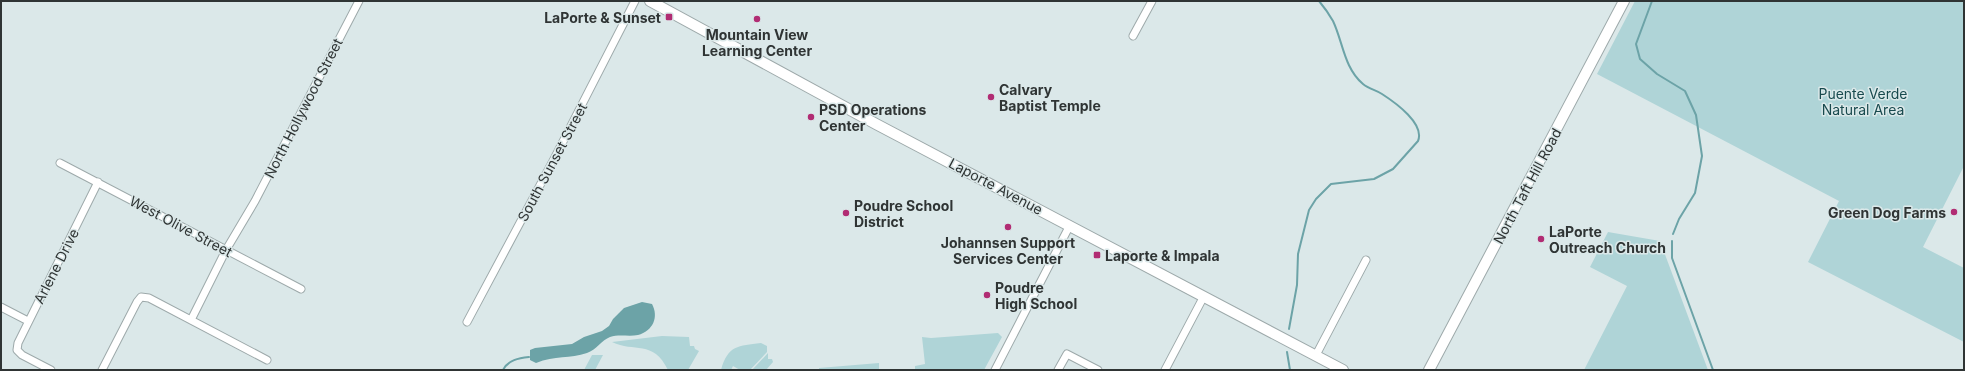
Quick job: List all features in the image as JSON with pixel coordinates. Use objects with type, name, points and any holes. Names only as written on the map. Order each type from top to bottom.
[{"type":"street","name":"North Hollywood Street","points":[[190,320],[226,250],[255,201],[359,1]]},
{"type":"street","name":"South Sunset Street","points":[[467,322],[554,159],[635,1]]},
{"type":"street","name":"Laporte Avenue","points":[[650,1],[864,117],[1343,370]]},
{"type":"street","points":[[1133,36],[1152,1]]},
{"type":"street","name":"North Taft Hill Road","points":[[1429,370],[1624,1]]},
{"type":"street","name":"West Olive Street","points":[[60,163],[301,289]]},
{"type":"street","name":"Arlene Drive","points":[[51,370],[22,355],[17,350],[18,343],[98,182]]},
{"type":"street","points":[[995,370],[1070,225]]},
{"type":"street","points":[[1316,355],[1366,260]]},
{"type":"street","points":[[1164,370],[1204,296]]},
{"type":"street","points":[[102,370],[141,297],[149,298],[267,360]]},
{"type":"street","points":[[1,307],[28,321]]},
{"type":"street","points":[[1058,370],[1067,354],[1098,370]]},
{"type":"green space","name":"Puente Verde Natural Area","points":[[1635,1],[1964,1],[1964,166],[1923,247],[1964,268],[1964,342],[1808,262],[1839,201],[1597,74]]},
{"type":"green space","points":[[1608,232],[1660,241],[1708,370],[1584,370],[1627,286],[1590,267]]},
{"type":"green space","points":[[998,333],[1002,337],[984,370],[915,370],[915,366],[925,364],[922,337],[931,338]]},
{"type":"green space","points":[[662,336],[689,337],[690,346],[694,346],[695,349],[699,351],[688,370],[668,370],[662,360],[649,350],[628,347],[612,342]]},
{"type":"green space","points":[[761,343],[767,346],[767,352],[750,370],[740,370],[733,366],[731,370],[721,370],[727,356],[735,348]]},
{"type":"green space","points":[[768,353],[768,359],[772,359],[773,362],[766,370],[752,370]]},
{"type":"green space","points":[[592,355],[603,355],[595,370],[584,370]]},
{"type":"green space","points":[[879,363],[879,370],[819,370],[819,368]]},
{"type":"shaded area","points":[[642,302],[652,304],[655,314],[651,327],[643,333],[635,336],[610,337],[590,352],[581,355],[550,359],[536,363],[530,360],[530,350],[535,348],[572,344],[584,337],[602,331],[609,326],[613,319],[624,308]]},
{"type":"waterway","points":[[1289,329],[1297,285],[1298,254],[1309,210],[1316,199],[1331,184],[1374,179],[1393,169],[1418,141],[1419,134],[1408,114],[1382,94],[1365,86],[1357,78],[1348,63],[1333,21],[1319,1]]},
{"type":"waterway","points":[[1652,1],[1636,44],[1640,59],[1657,74],[1685,91],[1696,115],[1702,156],[1695,193],[1679,219],[1673,234]]},
{"type":"waterway","points":[[1672,241],[1672,258],[1713,370]]},
{"type":"waterway","points":[[1287,352],[1290,370]]},
{"type":"waterway","points":[[503,370],[511,362],[529,357]]},
{"type":"place","name":"LaPorte & Sunset","points":[[669,17]]},
{"type":"place","name":"Mountain View Learning Center","points":[[757,19]]},
{"type":"place","name":"Calvary Baptist Temple","points":[[991,97]]},
{"type":"place","name":"PSD Operations Center","points":[[811,117]]},
{"type":"place","name":"Green Dog Farms","points":[[1954,212]]},
{"type":"place","name":"Poudre School District","points":[[846,213]]},
{"type":"place","name":"Johannsen Support Services Center","points":[[1008,227]]},
{"type":"place","name":"LaPorte Outreach Church","points":[[1541,239]]},
{"type":"place","name":"Laporte & Impala","points":[[1097,255]]},
{"type":"place","name":"Poudre High School","points":[[987,295]]}]
